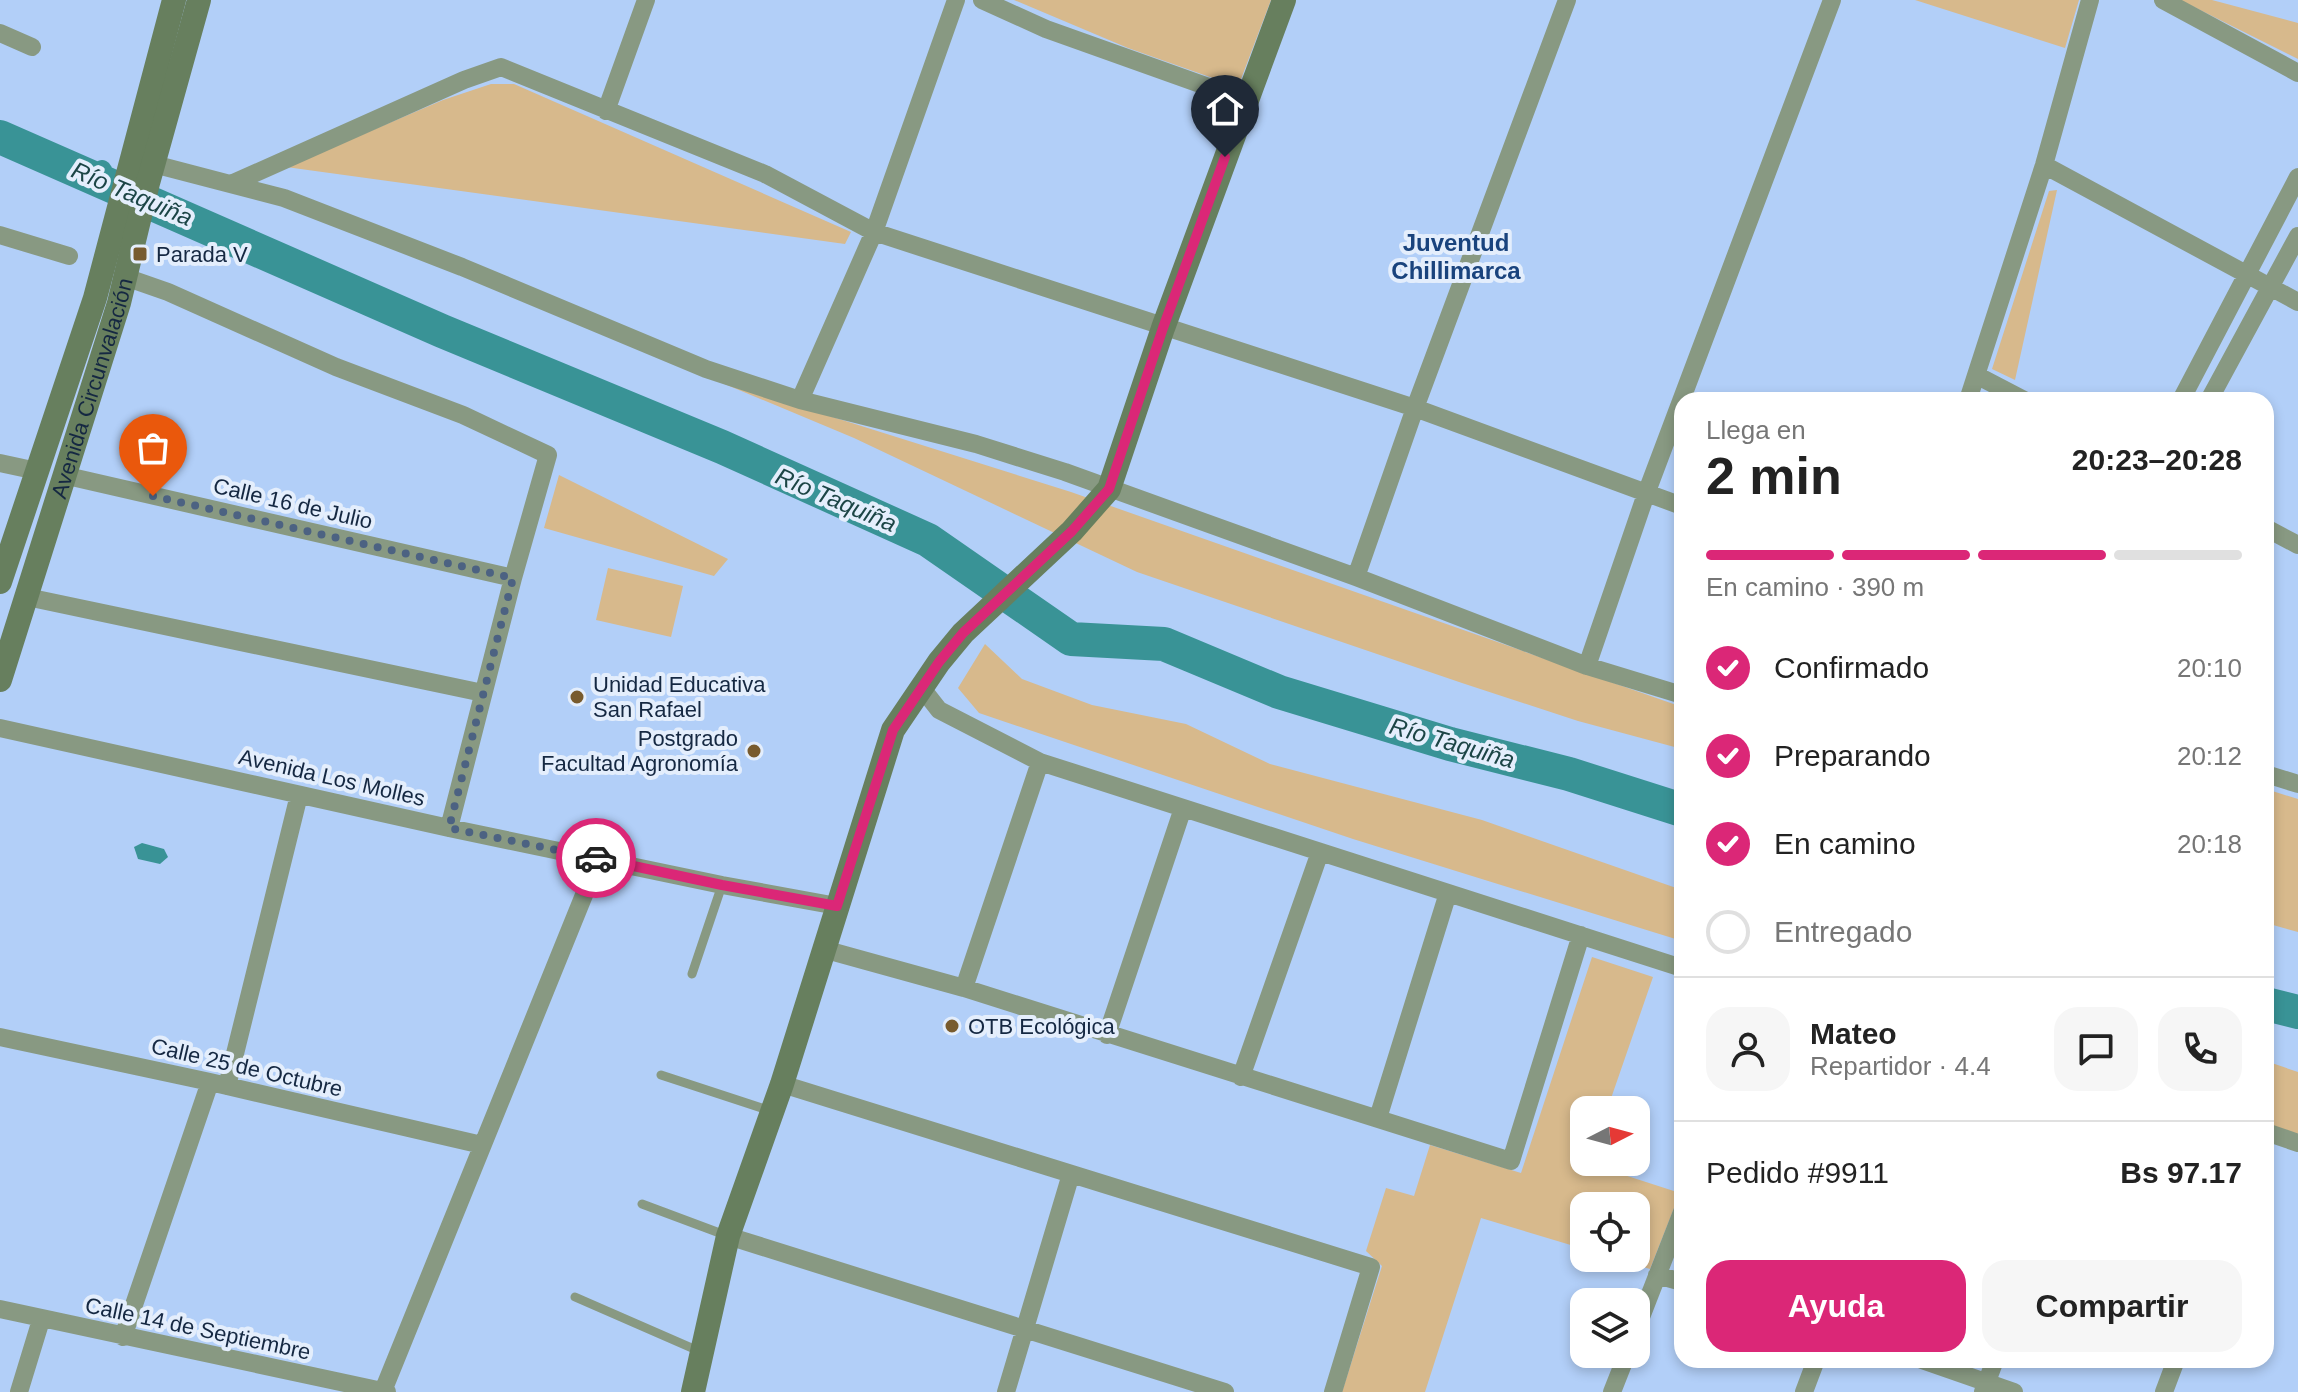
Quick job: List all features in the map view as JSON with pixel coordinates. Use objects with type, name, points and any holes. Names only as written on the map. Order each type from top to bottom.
[{"type":"street","name":"Avenida Circunvalación","points":[[140,171],[174,0]]},
{"type":"street","name":"Avenida Circunvalación","points":[[0,582],[95,298],[124,228],[140,171],[199,0]]},
{"type":"street","points":[[606,111],[646,0]]},
{"type":"street","points":[[800,400],[874,232],[956,0]]},
{"type":"street","points":[[982,0],[1046,29],[1245,100]]},
{"type":"street","points":[[693,1392],[728,1236],[782,1084],[893,730],[921,687],[963,633],[1072,531],[1109,489],[1163,328],[1284,0]]},
{"type":"street","points":[[1356,577],[1415,408],[1567,0]]},
{"type":"street","points":[[1684,392],[1832,0]]},
{"type":"street","points":[[1971,392],[2044,165],[2090,0]]},
{"type":"street","points":[[2163,0],[2298,73]]},
{"type":"street","points":[[0,33],[32,47]]},
{"type":"street","points":[[231,184],[464,80],[501,67],[765,174],[874,232],[1415,408],[1674,503]]},
{"type":"street","points":[[2044,165],[2298,302]]},
{"type":"street","points":[[140,171],[231,184],[299,204],[462,267],[706,369],[800,400],[976,444],[1356,577],[1587,666],[1674,693]]},
{"type":"street","points":[[2185,392],[2298,177]]},
{"type":"street","name":"Avenida Circunvalación","points":[[0,680],[119,303],[125,277],[124,228]]},
{"type":"street","points":[[0,235],[69,256]]},
{"type":"street","points":[[2213,392],[2298,236]]},
{"type":"street","points":[[125,277],[168,292],[336,367],[463,415],[548,455],[449,828]]},
{"type":"street","points":[[1978,376],[2009,392]]},
{"type":"street","points":[[1587,666],[1674,420]]},
{"type":"street","points":[[0,463],[37,471]]},
{"type":"street","name":"Calle 16 de Julio","points":[[63,475],[513,578]]},
{"type":"street","points":[[2274,532],[2298,545]]},
{"type":"street","points":[[27,597],[483,693]]},
{"type":"street","points":[[921,687],[939,710],[1040,762],[1674,965]]},
{"type":"street","name":"Avenida Los Molles","points":[[2,726],[449,828],[837,906]]},
{"type":"street","points":[[964,988],[1040,762]]},
{"type":"street","points":[[2274,776],[2298,784]]},
{"type":"street","points":[[123,1337],[218,1084],[299,795]]},
{"type":"street","points":[[1107,1035],[1183,808]]},
{"type":"street","points":[[1241,1077],[1320,852]]},
{"type":"street","points":[[385,1392],[599,858]]},
{"type":"street","points":[[1378,1118],[1448,893]]},
{"type":"street","points":[[823,949],[964,988],[1511,1161],[1581,935]]},
{"type":"street","name":"Calle 25 de Octubre","points":[[0,1037],[482,1145]]},
{"type":"street","points":[[782,1084],[1371,1267],[1333,1392]]},
{"type":"street","points":[[2274,1135],[2298,1143]]},
{"type":"street","points":[[1006,1392],[1071,1174]]},
{"type":"street","points":[[1650,1293],[1674,1232]]},
{"type":"street","points":[[728,1236],[1225,1392]]},
{"type":"street","points":[[1657,1275],[1674,1280]]},
{"type":"street","name":"Calle 14 de Septiembre","points":[[0,1309],[322,1385],[385,1392]]},
{"type":"street","points":[[19,1392],[41,1320]]},
{"type":"street","points":[[1612,1392],[1621,1368]]},
{"type":"street","points":[[1804,1392],[1813,1368]]},
{"type":"street","points":[[1941,1368],[1985,1387],[2014,1392]]},
{"type":"street","points":[[1985,1387],[1992,1368]]},
{"type":"street","points":[[2164,1392],[2173,1368]]},
{"type":"lane","points":[[692,974],[722,885]]},
{"type":"lane","points":[[661,1075],[771,1111]]},
{"type":"lane","points":[[642,1204],[728,1236]]},
{"type":"lane","points":[[575,1297],[701,1352]]},
{"type":"shaded area","points":[[1014,0],[1271,0],[1238,87],[1128,48]]},
{"type":"shaded area","points":[[1915,0],[2079,0],[2065,48]]},
{"type":"shaded area","points":[[2180,0],[2212,0],[2298,23],[2298,59]]},
{"type":"shaded area","points":[[491,84],[514,84],[851,232],[845,244],[286,167],[443,100]]},
{"type":"shaded area","points":[[2057,190],[2015,380],[1992,369],[2049,191]]},
{"type":"shaded area","points":[[715,380],[1071,492],[1674,704],[1674,747],[1578,721],[1137,572],[854,438]]},
{"type":"shaded area","points":[[559,475],[728,559],[714,576],[544,528]]},
{"type":"shaded area","points":[[608,568],[683,586],[671,637],[596,620]]},
{"type":"shaded area","points":[[985,644],[1022,679],[1092,705],[1186,724],[1270,764],[1482,820],[1674,887],[1674,939],[1353,839],[979,713],[958,688]]},
{"type":"shaded area","points":[[2274,792],[2298,799],[2298,932],[2274,925]]},
{"type":"shaded area","points":[[142,843],[164,849],[168,857],[160,864],[138,859],[134,847]]},
{"type":"shaded area","points":[[1592,957],[1653,977],[1612,1096],[1570,1096],[1570,1176],[1627,1176],[1674,1191],[1674,1208],[1650,1269],[1650,1192],[1570,1192],[1570,1245],[1481,1218],[1425,1392],[1342,1392],[1382,1266],[1366,1251],[1386,1188],[1414,1196],[1430,1145],[1521,1173]]},
{"type":"shaded area","points":[[2274,1064],[2298,1072],[2298,1134],[2274,1126]]},
{"type":"waterway","name":"Río Taquiña","points":[[0,137],[442,331],[722,447],[928,540],[1071,639],[1164,644],[1279,692],[1450,744],[1569,774],[1674,807]]},
{"type":"waterway","points":[[97,181],[102,170]]},
{"type":"waterway","name":"Río Taquiña","points":[[2274,1006],[2298,1012]]},
{"type":"way so far","points":[[153,496],[513,578],[449,828],[596,858]]},
{"type":"place","name":"Parada V","points":[[140,254]]},
{"type":"place","name":"Unidad Educativa San Rafael","points":[[577,697]]},
{"type":"place","name":"Postgrado Facultad Agronomía","points":[[754,751]]},
{"type":"place","name":"OTB Ecológica","points":[[952,1026]]},
{"type":"district","name":"Juventud Chillimarca","points":[[1456,257]]},
{"type":"route","points":[[596,858],[837,906],[893,730],[939,662],[963,633],[1072,531],[1109,489],[1225,157]]}]
